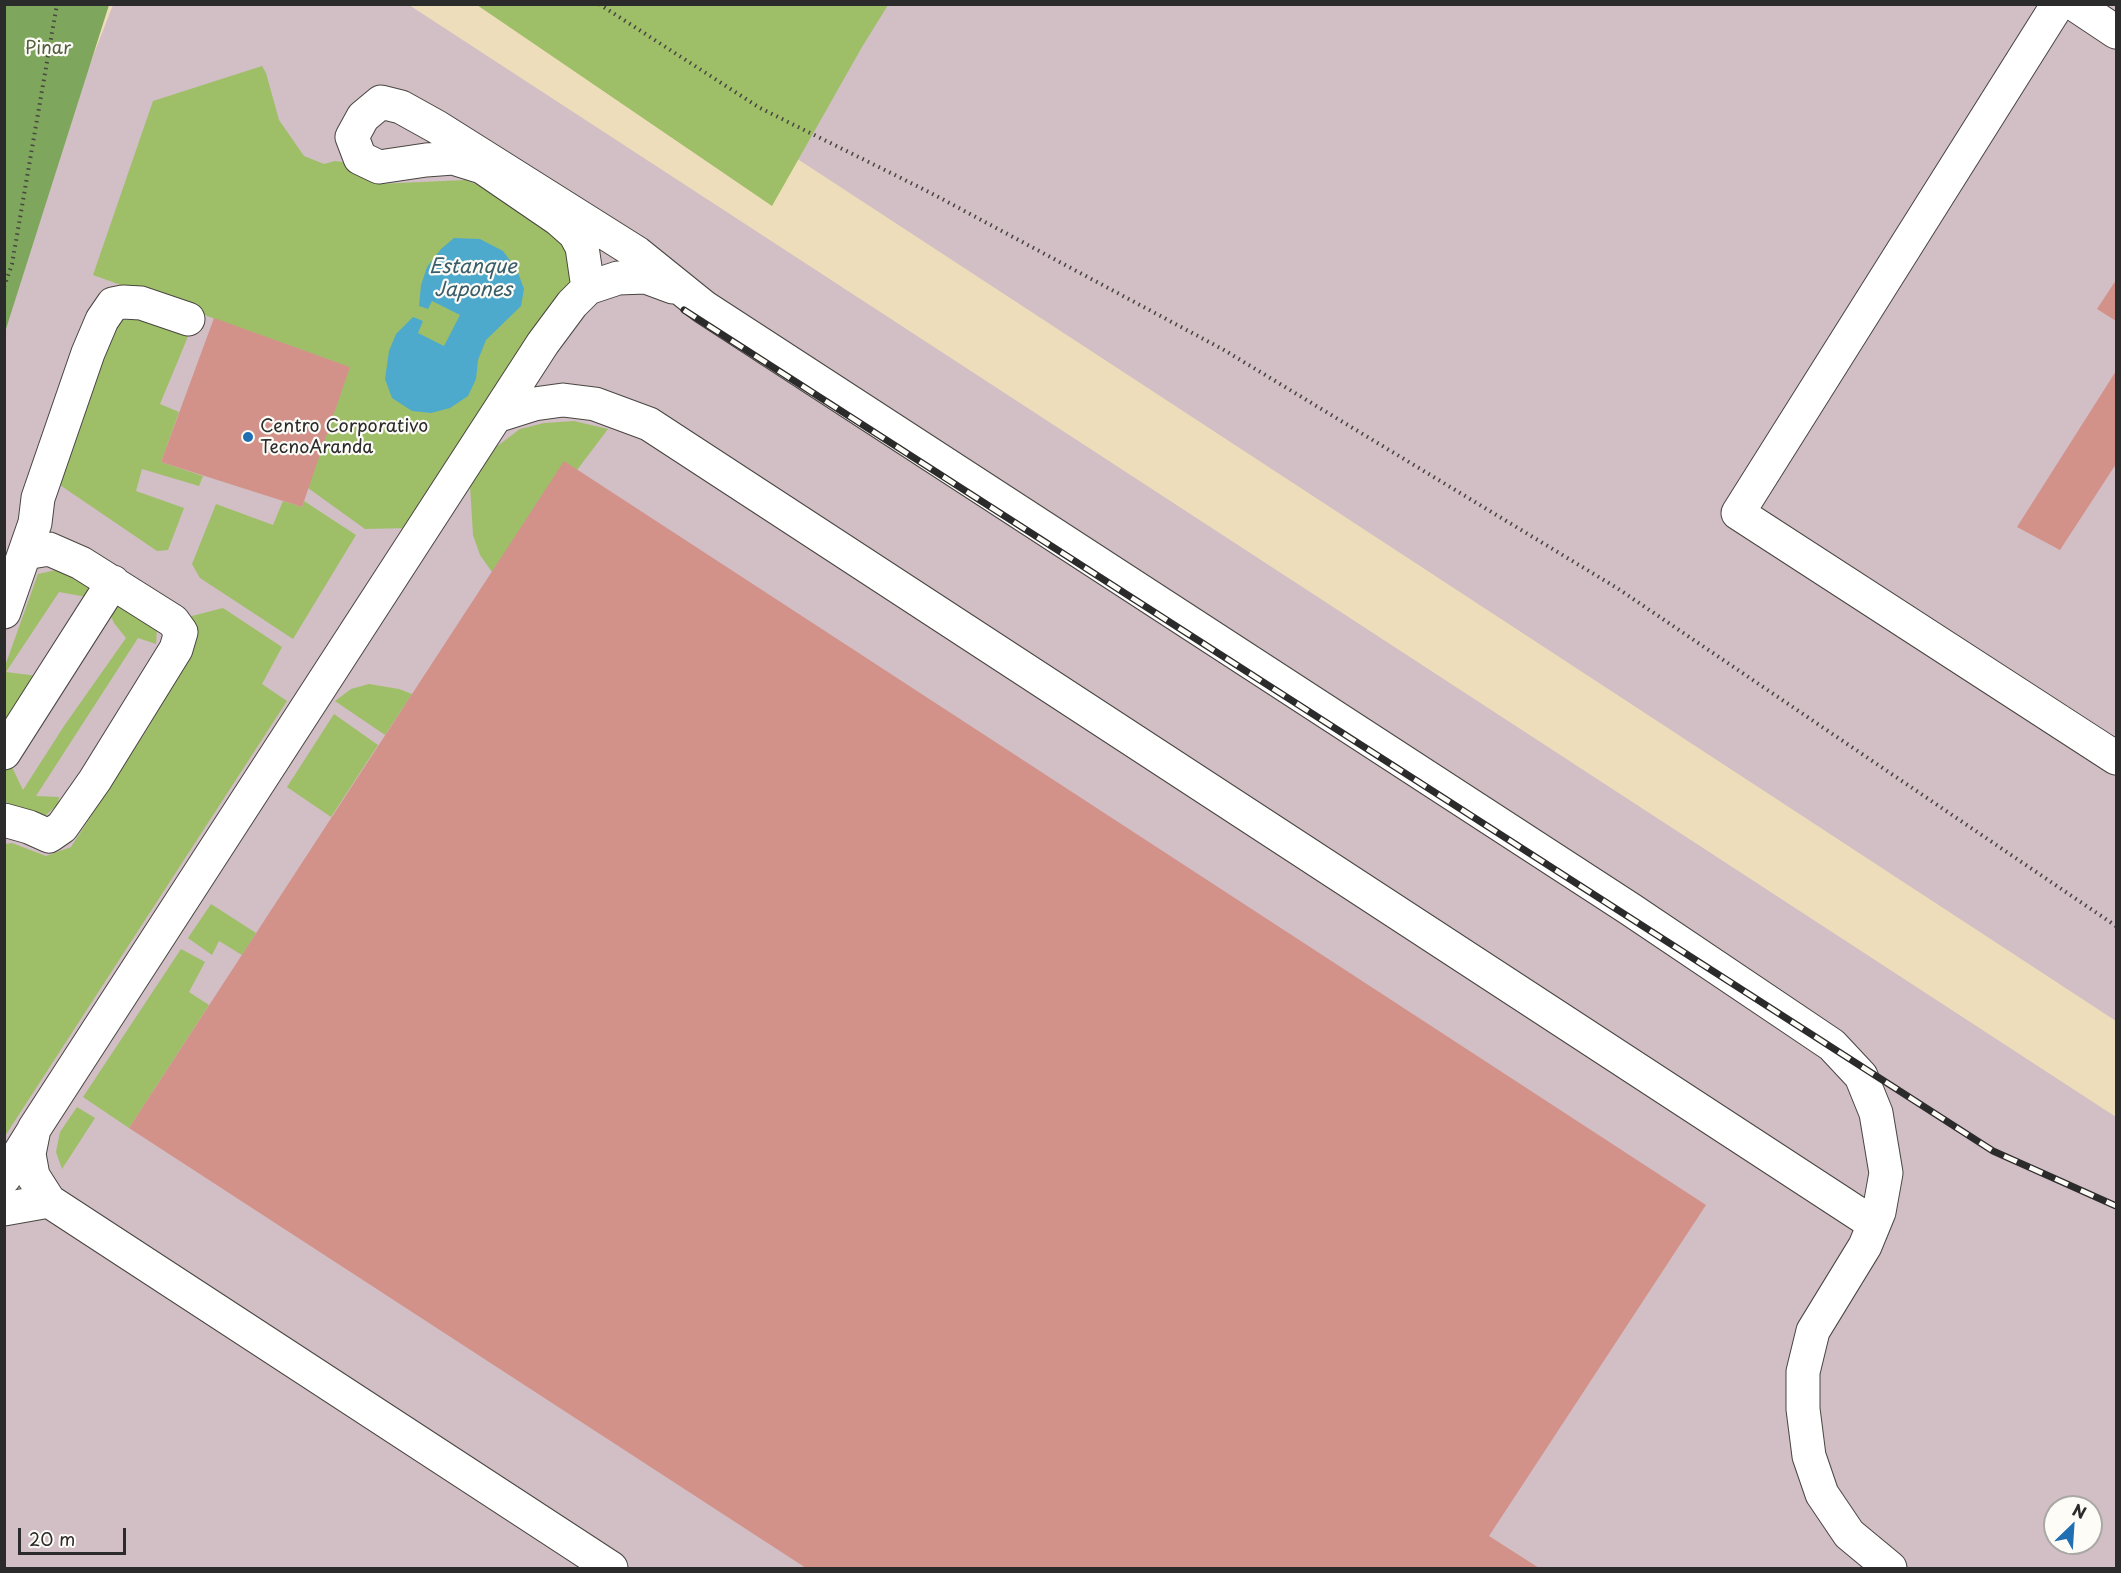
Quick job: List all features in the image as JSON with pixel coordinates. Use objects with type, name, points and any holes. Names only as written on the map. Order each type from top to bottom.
[{"type":"lane","points":[[2058,4],[1738,513],[2116,758]]},
{"type":"lane","points":[[2074,4],[2116,32]]},
{"type":"lane","points":[[588,288],[582,247],[575,234],[558,219],[483,167],[453,158],[426,159],[379,166],[360,158],[352,137],[363,117],[381,102],[401,107],[637,253],[734,326],[1630,909],[1832,1045],[1861,1076],[1876,1113],[1886,1173],[1879,1212],[1865,1246],[1813,1331],[1803,1372],[1803,1409],[1809,1456],[1822,1494],[1849,1534],[1890,1569]]},
{"type":"lane","points":[[4,1178],[496,416],[572,304],[588,288],[618,278],[646,277],[686,292]]},
{"type":"lane","points":[[4,612],[35,523],[38,498],[88,353],[102,320],[113,304],[123,302],[141,303],[188,319]]},
{"type":"lane","points":[[496,416],[534,404],[563,400],[595,404],[650,424],[1874,1224]]},
{"type":"lane","points":[[4,820],[49,836],[62,827],[95,780],[176,649],[181,632],[173,621],[81,563],[49,549],[25,553]]},
{"type":"lane","points":[[4,753],[113,582]]},
{"type":"lane","points":[[34,1129],[29,1154],[33,1176],[49,1201],[611,1569]]},
{"type":"lane","points":[[4,1209],[49,1201]]},
{"type":"path","points":[[4,287],[12,264],[57,4]]},
{"type":"path","points":[[599,4],[760,108],[930,192],[1224,350],[1606,582],[2116,926]]},
{"type":"shaded area","points":[[113,5],[409,5],[2116,1117],[2116,1568],[5,1568],[4,283]]},
{"type":"shaded area","points":[[562,5],[2116,5],[2116,1021]]},
{"type":"green space","name":"Pinar","points":[[4,5],[109,5],[5,332]]},
{"type":"green space","points":[[477,5],[888,5],[772,206]]},
{"type":"green space","points":[[262,66],[279,120],[304,156],[324,164],[335,161],[350,163],[378,184],[465,180],[502,194],[558,232],[577,264],[569,294],[410,528],[365,529],[308,488],[349,367],[93,275],[153,101]]},
{"type":"green space","points":[[121,320],[141,320],[189,334],[160,404],[179,412],[161,462],[203,476],[199,486],[142,469],[136,491],[184,508],[168,550],[157,551],[54,481],[103,337]]},
{"type":"green space","points":[[574,421],[608,429],[577,470],[564,462],[492,572],[480,555],[473,535],[470,486],[496,447],[520,429],[544,423]]},
{"type":"green space","points":[[283,501],[302,507],[304,501],[356,535],[293,639],[200,578],[192,564],[216,504],[273,525]]},
{"type":"green space","points":[[56,570],[70,572],[88,585],[87,597],[59,592],[6,672],[38,676],[5,723],[5,666],[38,574]]},
{"type":"green space","points":[[119,603],[157,628],[156,644],[138,638],[36,796],[59,797],[58,804],[46,815],[33,819],[5,801],[5,769],[9,761],[23,790],[64,726],[126,638],[110,614]]},
{"type":"green space","points":[[223,608],[282,647],[262,684],[287,701],[5,1136],[5,844],[12,843],[46,856],[71,847],[146,731],[194,648],[188,617]]},
{"type":"green space","points":[[369,684],[399,689],[412,694],[385,735],[335,701],[351,689]]},
{"type":"green space","points":[[334,714],[378,745],[331,817],[287,787]]},
{"type":"green space","points":[[211,904],[256,933],[242,955],[219,941],[212,955],[188,938]]},
{"type":"green space","points":[[181,949],[205,962],[189,992],[209,1005],[129,1128],[83,1097]]},
{"type":"green space","points":[[77,1107],[95,1118],[62,1169],[56,1152],[60,1132]]},
{"type":"water","name":"Estanque Japones","points":[[454,238],[480,239],[503,251],[517,270],[524,289],[521,306],[486,340],[478,360],[476,379],[468,396],[450,408],[431,413],[412,411],[392,398],[385,379],[389,351],[396,334],[413,317],[423,321],[418,333],[444,346],[460,315],[432,301],[428,309],[419,306],[421,285],[427,267],[441,249]]},
{"type":"building","points":[[2116,280],[2116,321],[2097,309]]},
{"type":"building","name":"Centro Corporativo TecnoAranda","points":[[214,318],[350,367],[302,507],[161,462]]},
{"type":"building","points":[[2116,371],[2116,464],[2060,550],[2017,527]]},
{"type":"building","points":[[564,461],[1706,1205],[1489,1536],[1539,1568],[806,1568],[129,1128]]},
{"type":"railway","points":[[684,310],[1993,1151],[2116,1206]]},
{"type":"place","name":"Centro Corporativo TecnoAranda","points":[[248,437]]}]
